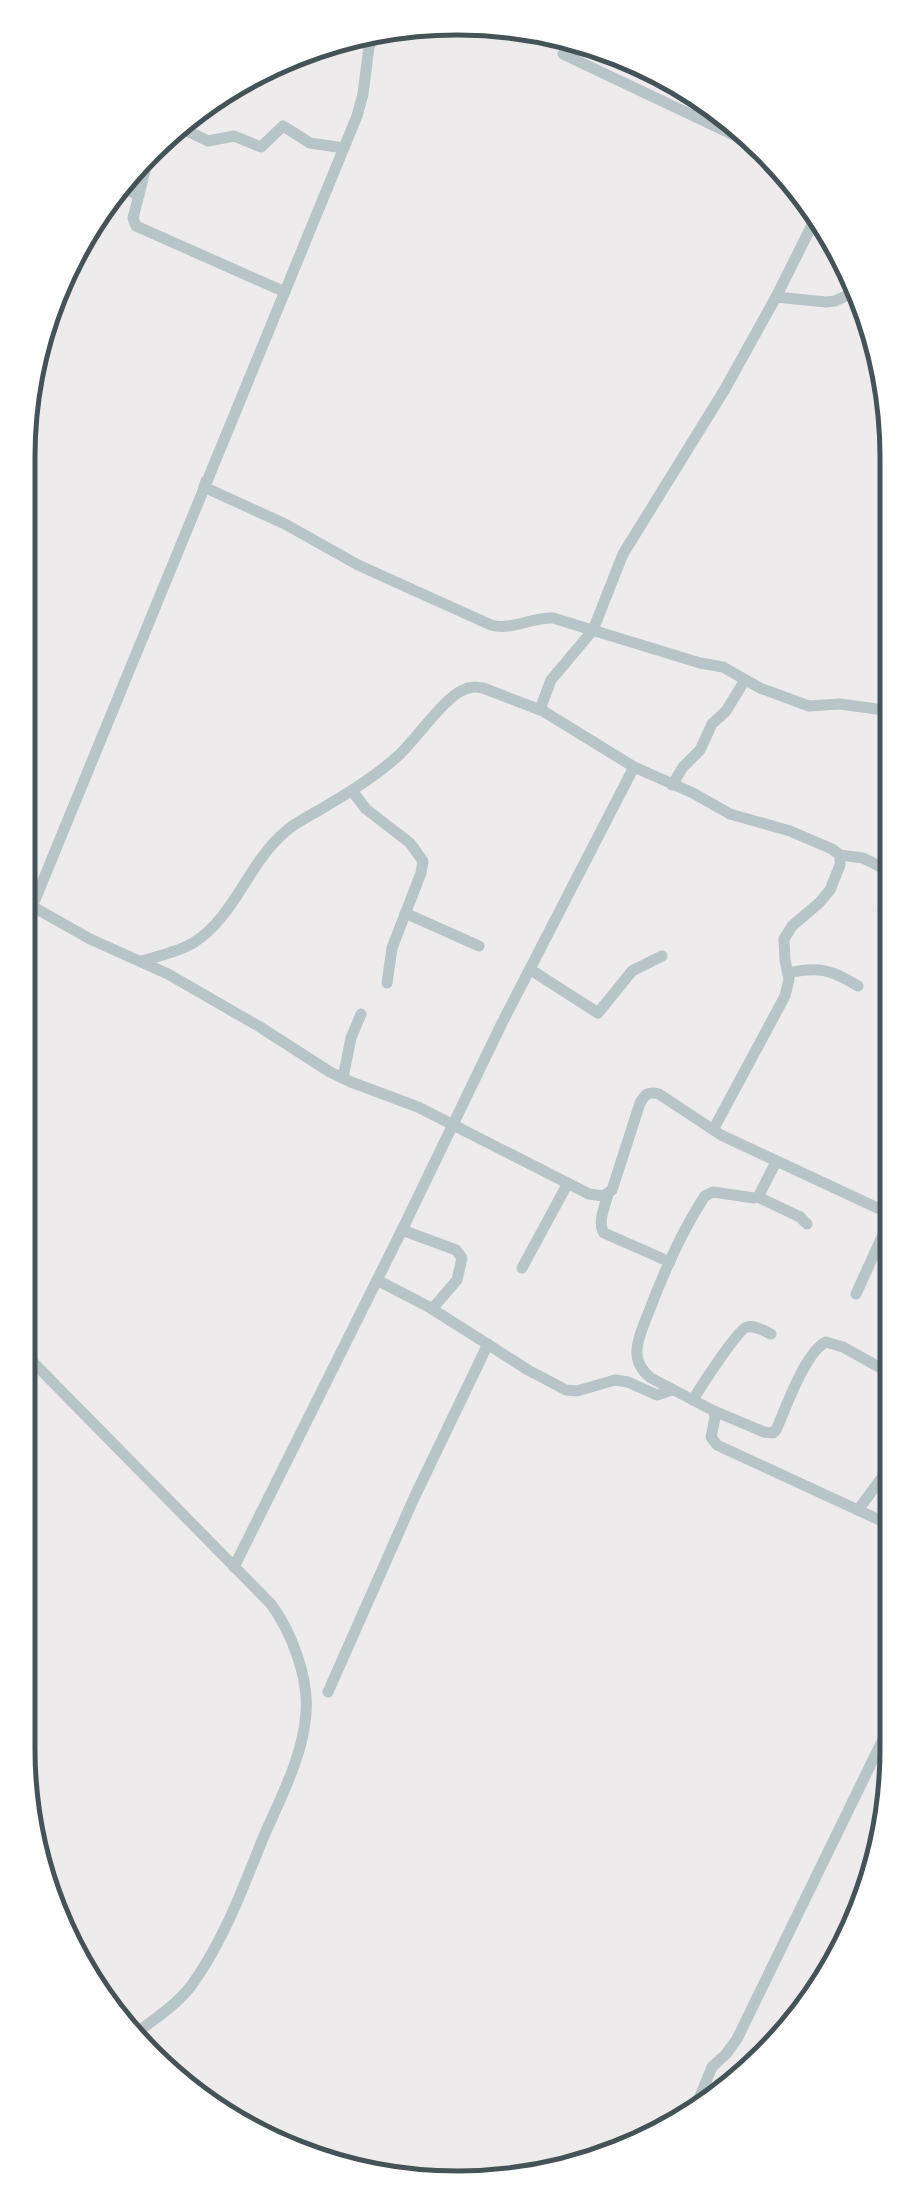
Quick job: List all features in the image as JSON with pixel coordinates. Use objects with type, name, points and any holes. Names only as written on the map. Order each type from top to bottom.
[{"type":"street","points":[[35,893],[207,486],[344,148],[363,94],[370,44]]},
{"type":"street","points":[[563,54],[726,131]]},
{"type":"street","points":[[189,131],[208,141],[234,136],[260,147],[283,126],[310,142],[344,148]]},
{"type":"street","points":[[144,175],[133,218],[136,226],[285,292]]},
{"type":"street","points":[[130,191],[139,195]]},
{"type":"street","points":[[540,709],[551,680],[593,630],[622,554],[713,409],[776,297],[811,227]]},
{"type":"street","points":[[776,297],[826,302],[834,301],[848,295]]},
{"type":"street","points":[[207,486],[285,524],[358,565],[491,625],[505,627],[544,618],[557,620],[700,663],[714,664],[760,688],[809,706],[840,704],[880,709]]},
{"type":"street","points":[[672,785],[683,767],[700,750],[712,724],[726,711],[745,680]]},
{"type":"street","points":[[142,961],[192,943],[204,934],[225,913],[272,845],[284,833],[300,820],[352,791],[400,754],[456,693],[473,687],[483,688],[540,709],[634,767],[693,793],[740,818],[790,831],[832,849],[840,855],[867,859],[880,866]]},
{"type":"street","points":[[234,1567],[575,879],[634,767]]},
{"type":"street","points":[[352,791],[366,809],[410,843],[423,860],[421,873],[392,948],[386,983]]},
{"type":"street","points":[[713,1130],[785,996],[790,979],[784,947],[787,933],[828,893],[839,870],[840,855]]},
{"type":"street","points":[[35,908],[90,938],[142,961],[175,978],[260,1027],[311,1061],[343,1078],[418,1107],[568,1183],[598,1196],[608,1194]]},
{"type":"street","points":[[405,913],[479,946]]},
{"type":"street","points":[[531,970],[592,1011],[598,1013],[632,971],[662,956]]},
{"type":"street","points":[[788,973],[808,969],[823,970],[840,975],[858,986]]},
{"type":"street","points":[[343,1078],[352,1038],[361,1014]]},
{"type":"street","points":[[670,1262],[604,1233],[602,1230],[602,1220],[608,1194],[615,1184],[640,1103],[645,1095],[652,1092],[659,1094],[713,1130],[776,1162],[880,1209]]},
{"type":"street","points":[[758,1197],[776,1162]]},
{"type":"street","points":[[522,1268],[568,1183]]},
{"type":"street","points":[[807,1224],[800,1217],[758,1197],[754,1198],[714,1192],[705,1196],[670,1262],[653,1299],[639,1337],[636,1350],[640,1366],[645,1374],[672,1390],[714,1411],[764,1432],[773,1433],[808,1361],[820,1345],[826,1342],[843,1347],[880,1368]]},
{"type":"street","points":[[402,1230],[456,1250],[462,1258],[457,1280],[432,1309]]},
{"type":"street","points":[[856,1294],[880,1241]]},
{"type":"street","points":[[377,1280],[432,1309],[528,1370],[566,1390],[577,1391],[615,1380],[628,1382],[657,1395],[672,1390]]},
{"type":"street","points":[[693,1400],[714,1366],[744,1328],[753,1326],[771,1334]]},
{"type":"street","points":[[328,1692],[414,1498],[488,1344]]},
{"type":"street","points":[[35,1364],[270,1603],[288,1632],[305,1693],[305,1724],[288,1782],[217,1944],[191,1986],[167,2010],[142,2029]]},
{"type":"street","points":[[714,1411],[715,1418],[711,1437],[716,1445],[880,1520]]},
{"type":"street","points":[[858,1510],[880,1480]]},
{"type":"street","points":[[701,2094],[712,2067],[726,2054],[737,2039],[880,1745]]}]
